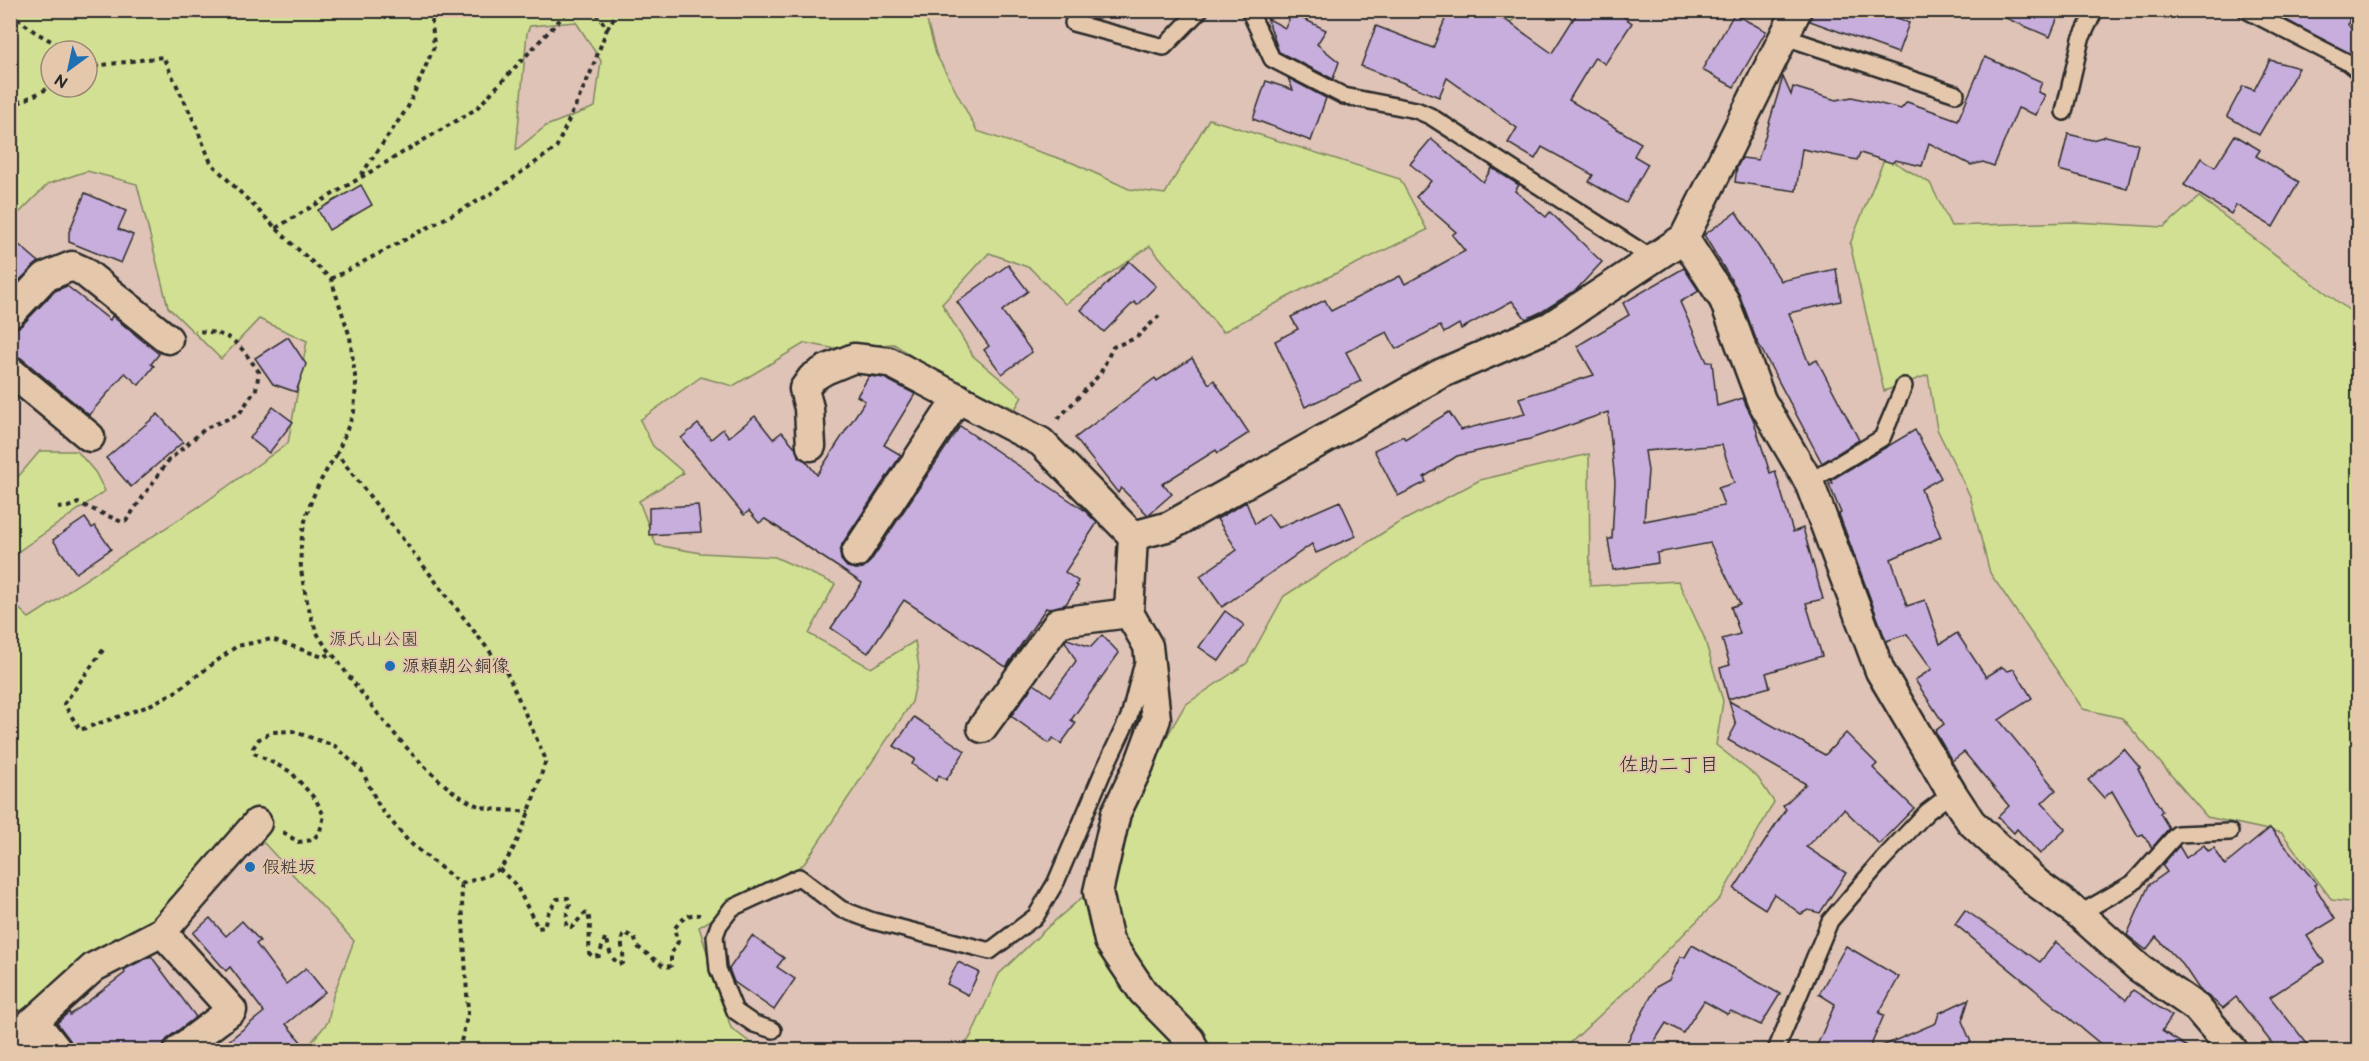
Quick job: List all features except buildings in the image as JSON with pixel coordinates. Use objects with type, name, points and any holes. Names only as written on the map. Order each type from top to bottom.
[{"type":"street","points":[[1133,536],[1170,526],[1440,374],[1551,326],[1684,238],[1797,10]]},
{"type":"street","points":[[1684,238],[1724,300],[1761,400],[1809,482],[1880,671],[1971,822],[2038,884],[2079,914],[2138,967],[2197,1008],[2233,1050]]},
{"type":"street","points":[[10,314],[45,278],[72,266],[83,271],[168,339]]},
{"type":"street","points":[[811,446],[809,408],[804,389],[812,378],[854,358],[889,362],[1041,442],[1133,536],[1129,613],[1148,646],[1156,719],[1139,765],[1116,813],[1098,892],[1109,940],[1143,992],[1190,1040],[1194,1050]]},
{"type":"street","points":[[10,371],[90,437]]},
{"type":"street","points":[[856,553],[958,398]]},
{"type":"street","points":[[982,728],[1059,622],[1129,613]]},
{"type":"street","points":[[10,1038],[34,1021],[94,967],[162,932],[257,823]]},
{"type":"street","points":[[162,932],[232,1010],[179,1050]]},
{"type":"street","points":[[34,1021],[57,1050]]},
{"type":"lane","points":[[1073,23],[1164,47],[1200,10]]},
{"type":"lane","points":[[1249,10],[1272,59],[1344,96],[1416,110],[1430,116],[1653,259]]},
{"type":"lane","points":[[2064,112],[2080,39],[2095,10]]},
{"type":"lane","points":[[2246,10],[2347,62],[2358,71]]},
{"type":"lane","points":[[1785,37],[1956,94]]},
{"type":"lane","points":[[1809,482],[1882,438],[1904,386]]},
{"type":"lane","points":[[773,1030],[754,1024],[735,1011],[723,987],[718,969],[715,936],[719,925],[732,908],[799,877],[842,909],[873,921],[990,951],[1036,916],[1056,882],[1129,717],[1148,646]]},
{"type":"lane","points":[[1776,1050],[1830,921],[1927,812],[1952,793]]},
{"type":"lane","points":[[2079,914],[2133,883],[2177,834],[2230,832]]},
{"type":"path","points":[[359,177],[408,107],[434,47],[431,10]]},
{"type":"path","points":[[276,228],[476,109],[571,10],[596,12],[607,29]]},
{"type":"path","points":[[331,279],[489,195],[556,148],[590,75],[607,29],[619,10]]},
{"type":"path","points":[[10,13],[48,39]]},
{"type":"path","points":[[99,65],[163,57],[193,118],[211,163],[331,279],[350,337],[356,384],[354,412],[338,454],[321,478],[305,516],[301,571],[316,631],[365,699],[449,789],[479,806],[529,812]]},
{"type":"path","points":[[10,107],[39,93]]},
{"type":"path","points":[[1041,442],[1066,408],[1100,374],[1113,347],[1136,338],[1160,315]]},
{"type":"path","points":[[58,508],[68,507],[78,502],[122,522],[126,521],[168,461],[206,428],[239,414],[256,389],[259,372],[240,345],[232,339],[208,332],[178,330],[168,339]]},
{"type":"path","points":[[338,454],[508,675],[546,760],[529,812],[514,846],[499,869],[462,884]]},
{"type":"path","points":[[104,650],[64,704],[80,730],[146,707],[175,692],[237,646],[272,639],[323,657],[332,653]]},
{"type":"path","points":[[257,823],[271,827],[298,842],[313,840],[320,831],[324,816],[310,792],[291,772],[254,753],[253,748],[259,739],[272,732],[292,731],[318,739],[334,746],[362,771],[380,808],[409,842],[462,884],[468,1013],[459,1050]]},
{"type":"path","points":[[499,869],[516,885],[538,928],[544,927],[553,903],[563,897],[568,898],[570,904],[566,926],[572,927],[584,914],[588,913],[589,953],[593,957],[599,956],[604,938],[607,939],[611,956],[620,964],[624,960],[621,940],[625,933],[634,939],[639,948],[668,967],[672,964],[670,954],[678,942],[674,928],[684,917],[689,914],[703,916],[717,907],[732,908]]},
{"type":"green space","name":"源氏山公園","points":[[924,10],[936,54],[977,131],[1073,163],[1129,189],[1165,194],[1209,119],[1400,179],[1427,230],[1301,290],[1223,332],[1150,246],[1065,304],[1030,268],[989,253],[942,304],[973,356],[1022,397],[1015,409],[934,371],[894,344],[831,348],[805,343],[733,386],[701,377],[640,420],[653,446],[684,473],[639,501],[656,545],[701,553],[775,557],[835,584],[809,634],[871,668],[915,641],[919,668],[912,702],[804,864],[699,927],[731,1028],[760,1050],[305,1050],[328,1022],[333,996],[354,941],[264,843],[240,850],[45,1016],[11,1034],[11,601],[29,618],[200,506],[288,443],[307,341],[259,319],[221,359],[168,307],[137,184],[87,171],[48,184],[11,221],[11,11]],"holes":[[[576,22],[601,61],[595,107],[546,126],[516,150],[527,33],[530,26]]]},
{"type":"green space","points":[[1478,11],[1525,11],[1506,25]]},
{"type":"green space","points":[[1885,157],[1930,183],[1951,226],[2075,222],[2164,227],[2199,197],[2358,317],[2358,903],[2332,900],[2282,833],[2207,817],[2122,718],[2083,709],[1990,573],[1970,496],[1937,429],[1928,375],[1884,391],[1850,244]]},
{"type":"green space","points":[[40,451],[77,451],[95,472],[105,491],[19,551],[11,570],[11,485]]},
{"type":"green space","points":[[1589,454],[1590,586],[1678,581],[1704,637],[1723,701],[1716,745],[1758,778],[1774,802],[1720,898],[1633,984],[1563,1050],[962,1050],[971,1036],[999,974],[1093,888],[1140,783],[1185,705],[1247,663],[1284,596],[1395,525],[1480,480]]},
{"type":"place","name":"源頼朝公銅像","points":[[390,666]]},
{"type":"place","name":"假粧坂","points":[[250,867]]},
{"type":"district","name":"佐助二丁目","points":[[1669,765]]}]
